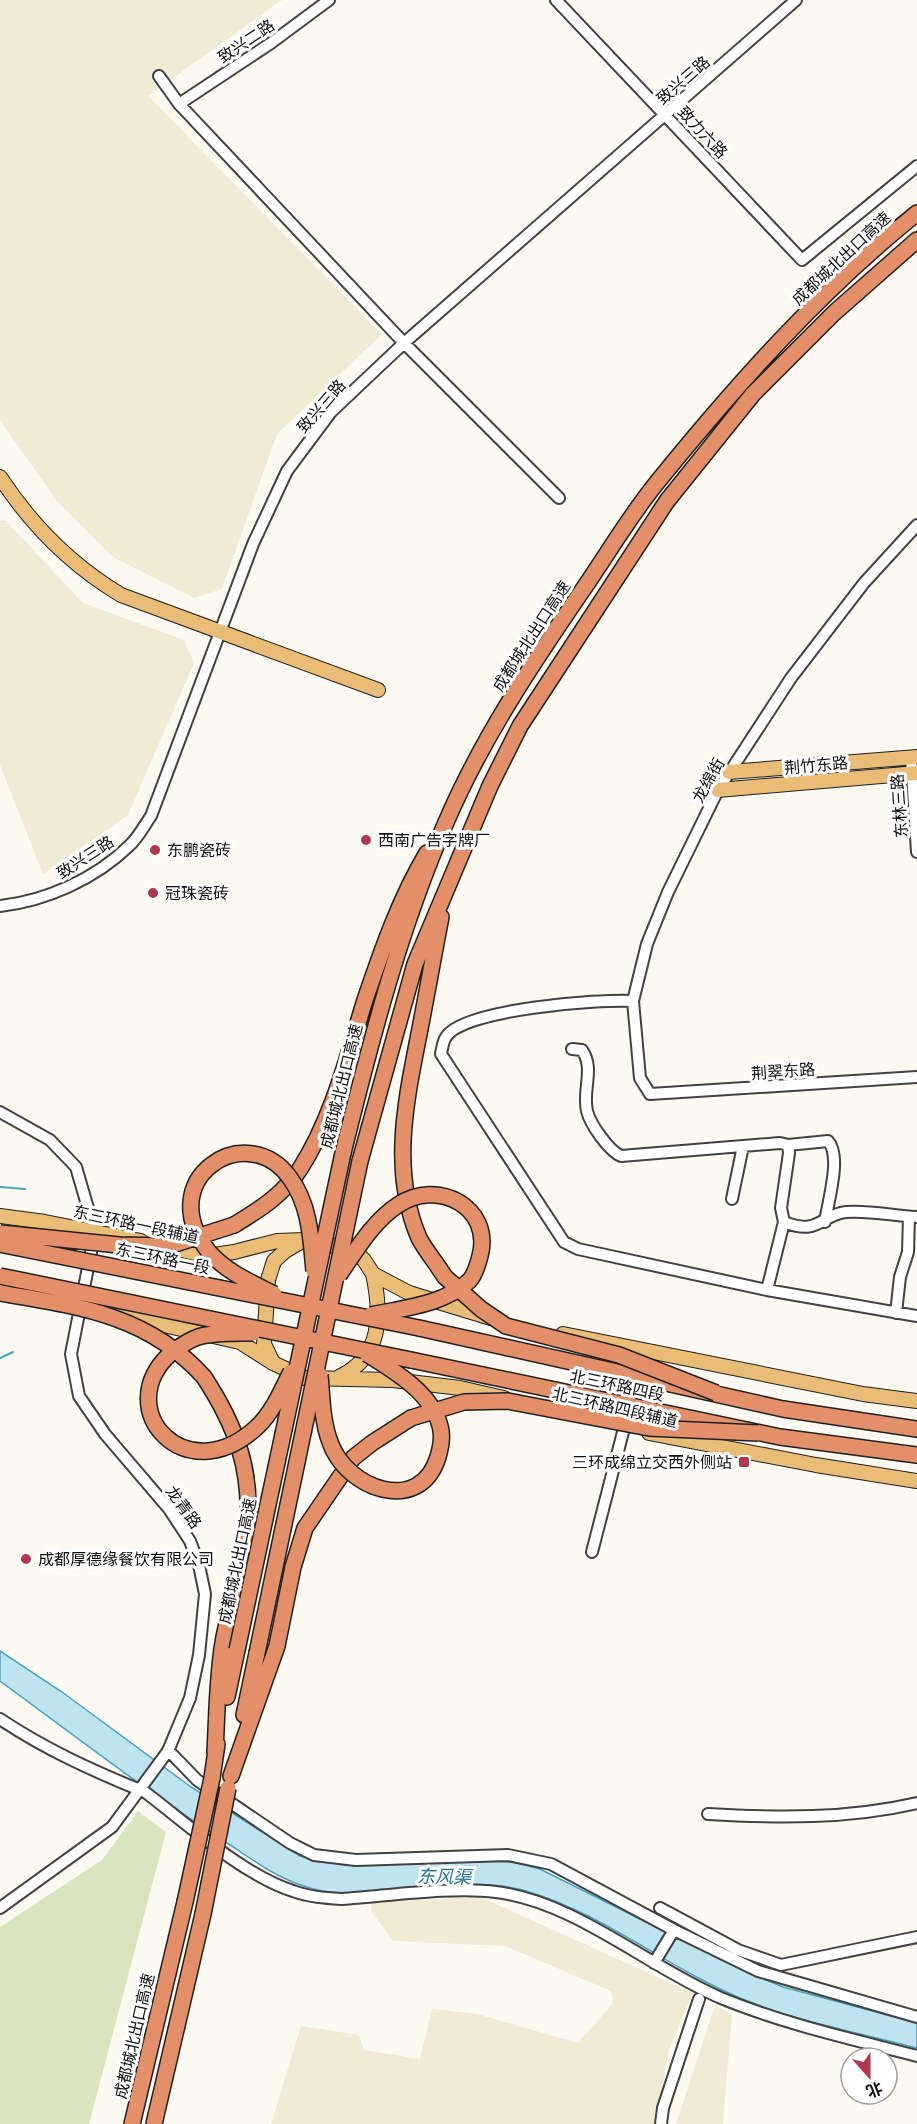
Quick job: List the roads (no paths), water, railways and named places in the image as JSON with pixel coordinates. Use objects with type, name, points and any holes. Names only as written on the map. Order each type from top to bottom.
[{"type":"highway","name":"成都城北出口高速","points":[[132,2124],[185,1902],[315,1284],[374,1026],[447,819],[502,714],[559,624],[657,482],[820,299],[917,213]]},
{"type":"highway","points":[[154,2124],[203,1914],[360,1161],[415,964],[448,882],[490,786],[520,726],[667,501],[753,394],[834,313],[917,240]]},
{"type":"highway","points":[[0,1233],[119,1245],[169,1246],[234,1225],[267,1204],[299,1171],[337,1096],[386,940],[418,867],[447,819]]},
{"type":"highway","points":[[448,882],[406,1096],[401,1138],[404,1177],[411,1214],[420,1239],[445,1277],[481,1309],[506,1326],[619,1355],[716,1393]]},
{"type":"highway","points":[[287,1302],[233,1272],[209,1252],[189,1215],[196,1181],[208,1167],[222,1158],[238,1153],[258,1156],[273,1163],[290,1178],[306,1210],[315,1284]]},
{"type":"highway","points":[[334,1283],[364,1239],[399,1204],[420,1196],[438,1193],[457,1199],[472,1214],[480,1227],[484,1242],[471,1279],[435,1301],[363,1317]]},
{"type":"highway","name":"东三环路一段","points":[[0,1244],[319,1308]]},
{"type":"highway","points":[[0,1276],[282,1333]]},
{"type":"highway","points":[[0,1293],[60,1303],[118,1318],[159,1337],[184,1355],[204,1377],[227,1414],[239,1442],[247,1481],[247,1532],[223,1645],[215,1752]]},
{"type":"highway","name":"北三环路四段","points":[[319,1308],[783,1409],[917,1429]]},
{"type":"highway","points":[[282,1333],[198,1337],[179,1347],[164,1360],[152,1378],[148,1396],[159,1430],[173,1444],[188,1451],[208,1453],[227,1449],[260,1424],[300,1356]]},
{"type":"highway","name":"北三环路四段","points":[[282,1333],[758,1433],[917,1455]]},
{"type":"highway","points":[[318,1360],[330,1443],[341,1463],[354,1477],[384,1491],[404,1489],[421,1483],[435,1466],[441,1446],[440,1425],[426,1400],[400,1375],[358,1348]]},
{"type":"highway","points":[[229,1782],[277,1646],[305,1528],[353,1458],[372,1443],[411,1418],[464,1402],[508,1401],[649,1428],[758,1433]]},
{"type":"main road","points":[[0,477],[5,494],[54,546],[88,575],[121,595],[378,690]]},
{"type":"main road","points":[[729,772],[914,757]]},
{"type":"main road","name":"荆竹东路","points":[[718,790],[914,773]]},
{"type":"main road","name":"东三环路一段辅道","points":[[0,1216],[95,1232],[208,1256],[234,1252],[277,1240],[304,1240],[352,1249],[364,1260],[373,1274]]},
{"type":"main road","points":[[273,1363],[264,1344],[268,1280],[274,1261],[285,1251],[304,1240]]},
{"type":"main road","points":[[335,1380],[361,1364],[374,1342],[378,1303],[373,1274]]},
{"type":"main road","points":[[373,1274],[409,1293],[489,1318],[863,1394],[917,1401]]},
{"type":"main road","points":[[0,1298],[80,1306],[240,1342],[273,1363]]},
{"type":"main road","name":"北三环路四段辅道","points":[[273,1363],[306,1378],[393,1380],[460,1388],[624,1428],[816,1465],[917,1481]]},
{"type":"street","name":"致兴二路","points":[[179,104],[271,43],[329,0]]},
{"type":"street","name":"致力六路","points":[[556,0],[802,260],[917,166]]},
{"type":"street","name":"致兴三路","points":[[0,906],[47,897],[76,884],[130,846],[151,816],[253,544],[287,471],[331,412],[404,343],[796,0]]},
{"type":"street","points":[[159,76],[179,104],[404,343],[559,498]]},
{"type":"street","name":"龙绵街","points":[[650,1094],[640,1078],[633,1001],[647,944],[668,892],[718,790],[790,678],[864,583],[917,525]]},
{"type":"street","name":"东林三路","points":[[914,757],[917,852]]},
{"type":"street","points":[[633,1001],[610,1000],[513,1011],[467,1021],[446,1036],[441,1054],[564,1242],[578,1250],[767,1290],[917,1316]]},
{"type":"street","points":[[572,1049],[582,1050],[588,1060],[587,1111],[612,1152],[621,1156],[828,1141],[834,1147],[835,1158],[825,1222]]},
{"type":"street","name":"荆翠东路","points":[[650,1094],[917,1077]]},
{"type":"street","name":"龙青路","points":[[0,1112],[50,1140],[76,1167],[95,1232],[71,1354],[79,1396],[105,1434],[169,1509],[190,1541],[205,1594],[200,1655],[190,1698],[168,1751],[112,1827],[0,1908]]},
{"type":"street","points":[[767,1290],[784,1222],[781,1208],[789,1153],[788,1145]]},
{"type":"street","points":[[732,1199],[743,1146]]},
{"type":"street","points":[[784,1222],[794,1226],[814,1226],[825,1222],[835,1214],[848,1212],[913,1217],[908,1251],[900,1277],[896,1313]]},
{"type":"street","points":[[592,1552],[624,1428]]},
{"type":"street","points":[[0,1719],[33,1741],[79,1765],[140,1790],[262,1878],[292,1891],[321,1898],[342,1899],[495,1891],[529,1899],[563,1913],[654,1964],[721,1998],[765,2013],[917,2056]]},
{"type":"street","points":[[168,1751],[197,1780],[290,1843],[314,1855],[356,1860],[508,1855],[534,1860],[560,1869],[674,1930],[768,1974],[917,2017]]},
{"type":"street","points":[[708,1814],[775,1817],[857,1814],[917,1803]]},
{"type":"street","points":[[660,1908],[738,1950],[781,1965],[917,1937]]},
{"type":"street","points":[[654,1964],[674,1930]]},
{"type":"street","points":[[661,2124],[663,2108],[699,1999]]},
{"type":"water","name":"东风渠","points":[[0,1651],[62,1692],[191,1787],[300,1856],[343,1865],[483,1861],[513,1862],[540,1869],[736,1967],[783,1987],[917,2023],[917,2048],[808,2021],[745,2000],[690,1974],[583,1914],[526,1891],[501,1886],[475,1885],[344,1894],[318,1890],[292,1882],[258,1863],[167,1803],[0,1681]]},
{"type":"waterway","points":[[0,1187],[25,1189]]},
{"type":"waterway","points":[[0,1358],[13,1352]]},
{"type":"place","name":"西南广告字牌厂","points":[[366,840]]},
{"type":"place","name":"东鹏瓷砖","points":[[155,850]]},
{"type":"place","name":"冠珠瓷砖","points":[[153,893]]},
{"type":"place","name":"三环成绵立交西外侧站","points":[[744,1462]]},
{"type":"place","name":"成都厚德缘餐饮有限公司","points":[[26,1559]]}]
